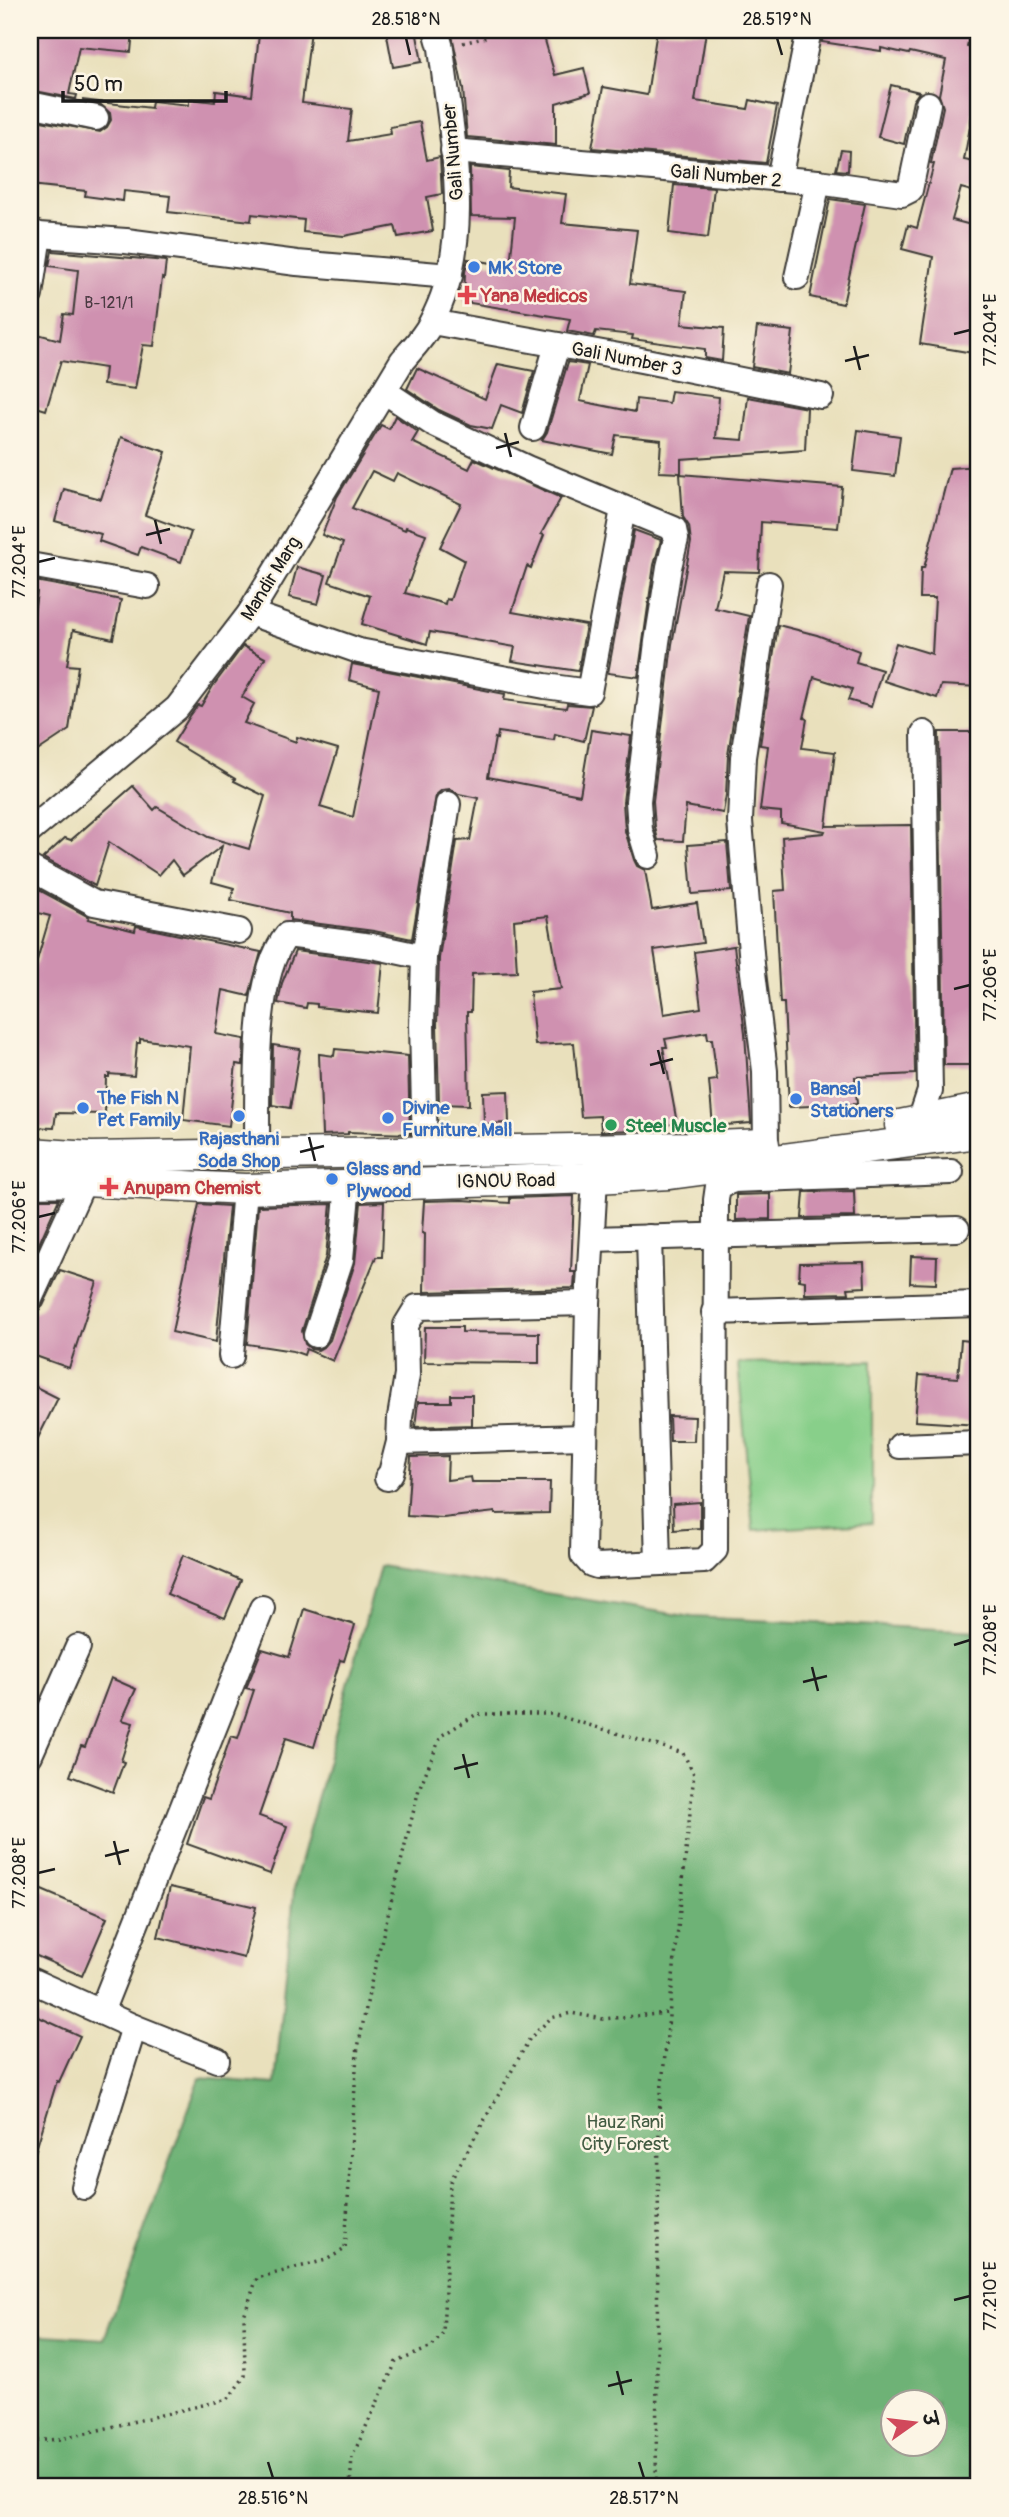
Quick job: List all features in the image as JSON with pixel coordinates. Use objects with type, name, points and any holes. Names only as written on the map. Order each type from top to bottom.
[{"type":"street","name":"Gali Number","points":[[436,30],[441,48],[458,202],[450,276]]},
{"type":"street","points":[[779,180],[809,30]]},
{"type":"street","points":[[30,104],[96,118]]},
{"type":"street","name":"Gali Number 2","points":[[453,151],[818,182],[907,193],[911,190],[928,104]]},
{"type":"street","points":[[797,277],[818,182]]},
{"type":"street","points":[[30,295],[34,233],[126,241],[297,263],[450,276]]},
{"type":"street","name":"Mandir Marg","points":[[30,831],[177,708],[250,613],[402,361],[432,322],[450,276]]},
{"type":"street","name":"Gali Number 3","points":[[432,322],[821,396]]},
{"type":"street","points":[[533,428],[557,345]]},
{"type":"street","points":[[384,391],[432,423],[527,468],[674,529],[676,539],[657,642],[638,800],[640,830],[648,856]]},
{"type":"street","points":[[250,613],[359,651],[589,692],[623,509]]},
{"type":"street","points":[[30,565],[147,586]]},
{"type":"street","points":[[766,1144],[765,1071],[752,964],[740,821],[743,757],[769,584]]},
{"type":"street","points":[[919,1121],[930,1091],[924,733]]},
{"type":"street","points":[[425,1152],[422,1025],[424,957],[448,804]]},
{"type":"street","points":[[30,868],[94,903],[239,932]]},
{"type":"street","points":[[257,1153],[259,1022],[272,964],[287,934],[372,946],[424,957]]},
{"type":"street","name":"IGNOU Road","points":[[30,1182],[84,1181],[245,1189],[348,1184],[596,1164],[766,1144],[849,1134],[979,1109]]},
{"type":"street","name":"IGNOU Road","points":[[30,1153],[92,1157],[425,1152],[596,1164],[670,1174],[979,1133]]},
{"type":"street","points":[[596,1164],[588,1303],[583,1555],[591,1564],[597,1566],[704,1561],[715,1550],[714,1312],[718,1186],[726,1182],[951,1172]]},
{"type":"street","points":[[30,1299],[84,1181]]},
{"type":"street","points":[[316,1335],[341,1259],[348,1184]]},
{"type":"street","points":[[231,1356],[245,1189]]},
{"type":"street","points":[[592,1239],[957,1229]]},
{"type":"street","points":[[649,1237],[658,1563]]},
{"type":"street","points":[[387,1478],[391,1473],[399,1442],[407,1375],[407,1325],[416,1307],[588,1303]]},
{"type":"street","points":[[714,1312],[979,1304]]},
{"type":"street","points":[[399,1442],[585,1437]]},
{"type":"street","points":[[900,1446],[979,1443]]},
{"type":"street","points":[[101,2012],[262,1608]]},
{"type":"street","points":[[30,1755],[78,1647]]},
{"type":"street","points":[[30,1980],[134,2027],[217,2060]]},
{"type":"street","points":[[84,2187],[134,2027]]},
{"type":"path","points":[[30,2441],[61,2439],[228,2399],[245,2376],[244,2316],[257,2278],[326,2260],[345,2249],[357,2053],[371,1983],[419,1789],[441,1736],[477,1714],[552,1714],[683,1753],[694,1774],[659,2113],[656,2487]]},
{"type":"path","points":[[350,2487],[352,2457],[396,2362],[432,2347],[443,2333],[450,2182],[530,2038],[551,2018],[571,2013],[603,2019],[669,2012]]},
{"type":"green space","points":[[872,1361],[872,1523],[753,1530],[738,1363]]},
{"type":"green space","name":"Hauz Rani City Forest","points":[[380,1566],[692,1617],[979,1631],[979,2487],[30,2487],[30,2334],[104,2339],[200,2078],[275,2084],[295,1882]]},
{"type":"building","points":[[30,30],[133,30],[131,52],[79,47],[69,94],[77,95],[76,99],[30,90]]},
{"type":"building","points":[[266,30],[311,30],[302,103],[352,109],[348,141],[391,134],[390,127],[420,122],[427,160],[440,157],[442,194],[427,197],[433,231],[398,237],[395,226],[344,236],[303,232],[304,220],[252,214],[251,221],[168,212],[170,196],[124,191],[123,201],[85,196],[86,191],[30,185],[30,119],[100,132],[111,120],[110,113],[100,104],[82,100],[151,108],[152,101],[189,105],[189,99],[215,102],[216,91],[252,96],[259,35],[265,36]]},
{"type":"building","points":[[386,30],[416,30],[422,62],[393,67]]},
{"type":"building","points":[[451,30],[542,30],[555,75],[584,68],[590,93],[556,103],[556,145],[467,137],[463,89]]},
{"type":"building","points":[[657,30],[706,32],[695,101],[748,109],[750,100],[777,106],[766,163],[592,148],[603,87],[647,95]]},
{"type":"building","points":[[823,30],[971,30],[967,46],[979,48],[979,77],[964,160],[979,163],[979,193],[961,188],[952,220],[979,227],[979,354],[920,344],[933,257],[902,249],[908,225],[917,228],[934,164],[931,163],[943,107],[939,95],[946,60],[910,52],[909,54],[881,48],[881,51],[822,42]]},
{"type":"building","points":[[891,85],[919,92],[913,101],[904,144],[878,137]]},
{"type":"building","points":[[841,150],[849,151],[848,171],[836,170]]},
{"type":"building","points":[[470,167],[509,171],[508,187],[566,194],[562,223],[637,230],[630,284],[686,291],[682,324],[724,328],[722,361],[705,358],[705,349],[632,339],[633,335],[596,331],[594,336],[567,331],[570,319],[464,302],[468,259],[510,266],[515,217],[471,216]]},
{"type":"building","points":[[674,185],[714,188],[708,238],[669,233]]},
{"type":"building","points":[[830,199],[865,204],[843,304],[810,297]]},
{"type":"building","points":[[52,251],[166,261],[154,346],[143,345],[135,389],[103,385],[105,368],[61,361],[46,410],[30,405],[30,381],[37,357],[30,355],[30,332],[60,340],[64,314],[73,315],[78,270],[49,266]]},
{"type":"building","points":[[757,327],[793,331],[788,374],[752,367]]},
{"type":"building","points":[[568,362],[588,365],[580,401],[635,412],[636,399],[669,403],[671,391],[719,397],[716,438],[743,440],[748,397],[807,408],[805,450],[681,459],[681,473],[659,472],[661,440],[616,435],[612,454],[542,440],[547,432]]},
{"type":"building","points":[[498,364],[534,371],[522,413],[501,405],[492,429],[471,425],[439,410],[407,389],[417,368],[485,399]]},
{"type":"building","points":[[395,416],[418,432],[412,442],[469,469],[474,459],[561,498],[541,534],[544,535],[531,568],[527,566],[512,612],[586,625],[578,671],[512,661],[515,647],[430,632],[427,644],[362,624],[370,596],[329,582],[343,543],[322,535],[337,497],[381,425],[389,429]],"holes":[[[372,471],[393,481],[397,473],[461,504],[440,547],[464,560],[450,600],[446,599],[445,604],[405,593],[426,534],[406,527],[405,530],[352,508]]]},
{"type":"building","points":[[858,430],[900,436],[895,476],[853,471]]},
{"type":"building","points":[[121,437],[166,452],[145,515],[191,532],[181,562],[141,547],[138,555],[99,541],[101,534],[55,521],[64,489],[101,499]]},
{"type":"building","points":[[979,466],[979,687],[941,685],[937,698],[884,681],[896,643],[932,654],[935,598],[920,598],[921,568],[924,568],[950,468]]},
{"type":"building","points":[[680,474],[842,487],[838,528],[761,522],[759,572],[723,571],[715,608],[749,616],[728,755],[726,795],[723,813],[686,806],[683,841],[658,840],[653,801],[672,644],[691,542],[689,526],[683,517]]},
{"type":"building","points":[[634,530],[661,540],[654,565],[638,677],[608,673]]},
{"type":"building","points":[[297,567],[326,575],[318,604],[289,597]]},
{"type":"building","points":[[35,581],[121,600],[113,639],[73,630],[67,665],[78,666],[69,730],[30,756],[30,646],[37,592],[33,591]]},
{"type":"building","points":[[778,625],[817,635],[859,651],[856,662],[882,670],[871,707],[848,700],[852,689],[814,677],[804,718],[807,719],[802,748],[835,752],[826,826],[911,825],[915,1074],[855,1077],[857,1104],[789,1107],[784,1003],[780,1003],[774,891],[785,890],[782,837],[825,831],[781,823],[781,812],[760,810],[768,746],[760,745]]},
{"type":"building","points":[[243,646],[265,658],[242,697],[254,704],[244,723],[296,742],[297,737],[338,749],[320,807],[353,817],[379,688],[349,680],[352,664],[505,694],[504,700],[566,708],[567,704],[592,706],[584,741],[555,734],[554,740],[498,732],[488,777],[580,795],[591,730],[631,736],[623,802],[625,831],[634,860],[637,866],[645,870],[652,910],[697,903],[703,943],[654,950],[664,1014],[701,1008],[694,952],[734,946],[745,1034],[751,1123],[713,1126],[709,1081],[717,1080],[712,1039],[708,1039],[707,1032],[665,1039],[667,1047],[663,1047],[677,1123],[641,1130],[601,1131],[600,1116],[581,1117],[574,1043],[535,1045],[530,992],[561,989],[548,916],[514,920],[517,972],[472,974],[471,1012],[467,1012],[469,1105],[439,1104],[439,958],[457,841],[470,840],[478,798],[450,789],[442,790],[436,795],[412,939],[290,920],[290,913],[231,900],[234,888],[212,882],[222,846],[183,875],[172,860],[159,875],[109,842],[95,886],[43,858],[65,838],[71,840],[133,786],[154,810],[157,807],[208,837],[249,849],[265,796],[234,781],[235,779],[174,742],[190,716],[198,705],[201,706]]},
{"type":"building","points":[[939,732],[979,732],[979,1065],[944,1065]]},
{"type":"building","points":[[727,842],[731,891],[692,894],[688,845]]},
{"type":"building","points":[[30,885],[89,917],[88,919],[135,931],[136,926],[261,952],[249,996],[223,990],[216,1034],[244,1039],[243,1065],[236,1064],[229,1126],[183,1120],[190,1046],[140,1039],[140,1043],[137,1043],[134,1076],[109,1074],[109,1077],[106,1077],[105,1114],[56,1113],[54,1128],[30,1127],[30,984],[50,916],[30,911]]},
{"type":"building","points":[[295,951],[383,963],[378,1013],[317,1007],[317,1004],[307,1003],[306,1008],[278,1003],[282,983]]},
{"type":"building","points":[[273,1045],[300,1049],[290,1108],[272,1105]]},
{"type":"building","points":[[335,1049],[408,1056],[410,1134],[348,1132],[322,1135],[319,1054],[334,1056]]},
{"type":"building","points":[[508,1091],[509,1123],[484,1124],[483,1092]]},
{"type":"building","points":[[854,1191],[855,1217],[802,1218],[804,1192]]},
{"type":"building","points":[[770,1194],[770,1219],[736,1220],[736,1195]]},
{"type":"building","points":[[574,1196],[571,1272],[575,1272],[574,1288],[424,1292],[424,1201],[510,1203],[510,1198]]},
{"type":"building","points":[[30,1199],[59,1199],[30,1264]]},
{"type":"building","points":[[384,1202],[382,1257],[376,1257],[333,1361],[306,1349],[304,1355],[247,1344],[258,1206],[331,1204],[326,1256],[302,1331],[305,1344],[318,1350],[330,1340],[355,1263],[361,1203]]},
{"type":"building","points":[[199,1204],[229,1206],[216,1342],[172,1332]]},
{"type":"building","points":[[911,1256],[937,1257],[936,1284],[910,1283]]},
{"type":"building","points":[[864,1262],[865,1287],[848,1288],[849,1293],[805,1294],[805,1281],[799,1280],[800,1263]]},
{"type":"building","points":[[60,1270],[97,1282],[69,1368],[30,1354],[30,1314],[43,1306]]},
{"type":"building","points":[[425,1327],[462,1327],[462,1332],[539,1333],[539,1363],[424,1362]]},
{"type":"building","points":[[961,1340],[979,1342],[979,1425],[915,1421],[919,1375],[958,1378]]},
{"type":"building","points":[[30,1384],[58,1398],[30,1454]]},
{"type":"building","points":[[451,1395],[472,1395],[472,1425],[415,1427],[418,1402],[451,1402]]},
{"type":"building","points":[[669,1416],[695,1417],[694,1441],[670,1441]]},
{"type":"building","points":[[448,1456],[447,1480],[471,1477],[472,1482],[550,1482],[549,1513],[495,1512],[443,1518],[407,1516],[411,1457]]},
{"type":"building","points":[[700,1502],[700,1528],[674,1530],[673,1504]]},
{"type":"building","points":[[183,1555],[241,1580],[225,1618],[167,1594]]},
{"type":"building","points":[[304,1609],[355,1625],[344,1661],[340,1660],[314,1747],[286,1738],[259,1816],[287,1826],[270,1874],[187,1844],[203,1797],[209,1799],[231,1736],[238,1738],[254,1690],[246,1688],[262,1649],[289,1657]]},
{"type":"building","points":[[111,1678],[136,1689],[122,1720],[133,1723],[121,1761],[124,1762],[113,1792],[70,1776],[81,1746],[85,1747]]},
{"type":"building","points":[[30,1885],[107,1918],[82,1976],[30,1953]]},
{"type":"building","points":[[170,1887],[256,1907],[244,1958],[158,1937]]},
{"type":"building","points":[[30,2013],[80,2036],[59,2082],[57,2081],[34,2156],[30,2155]]},
{"type":"place","name":"MK Store","points":[[474,267]]},
{"type":"place","name":"Yana Medicos","points":[[467,295]]},
{"type":"place","name":"Bansal Stationers","points":[[796,1099]]},
{"type":"place","name":"The Fish N Pet Family","points":[[83,1108]]},
{"type":"place","name":"Rajasthani Soda Shop","points":[[239,1116]]},
{"type":"place","name":"Divine Furniture Mall","points":[[388,1118]]},
{"type":"place","name":"Steel Muscle","points":[[611,1125]]},
{"type":"place","name":"Glass and Plywood","points":[[332,1179]]},
{"type":"place","name":"Anupam Chemist","points":[[109,1187]]}]
